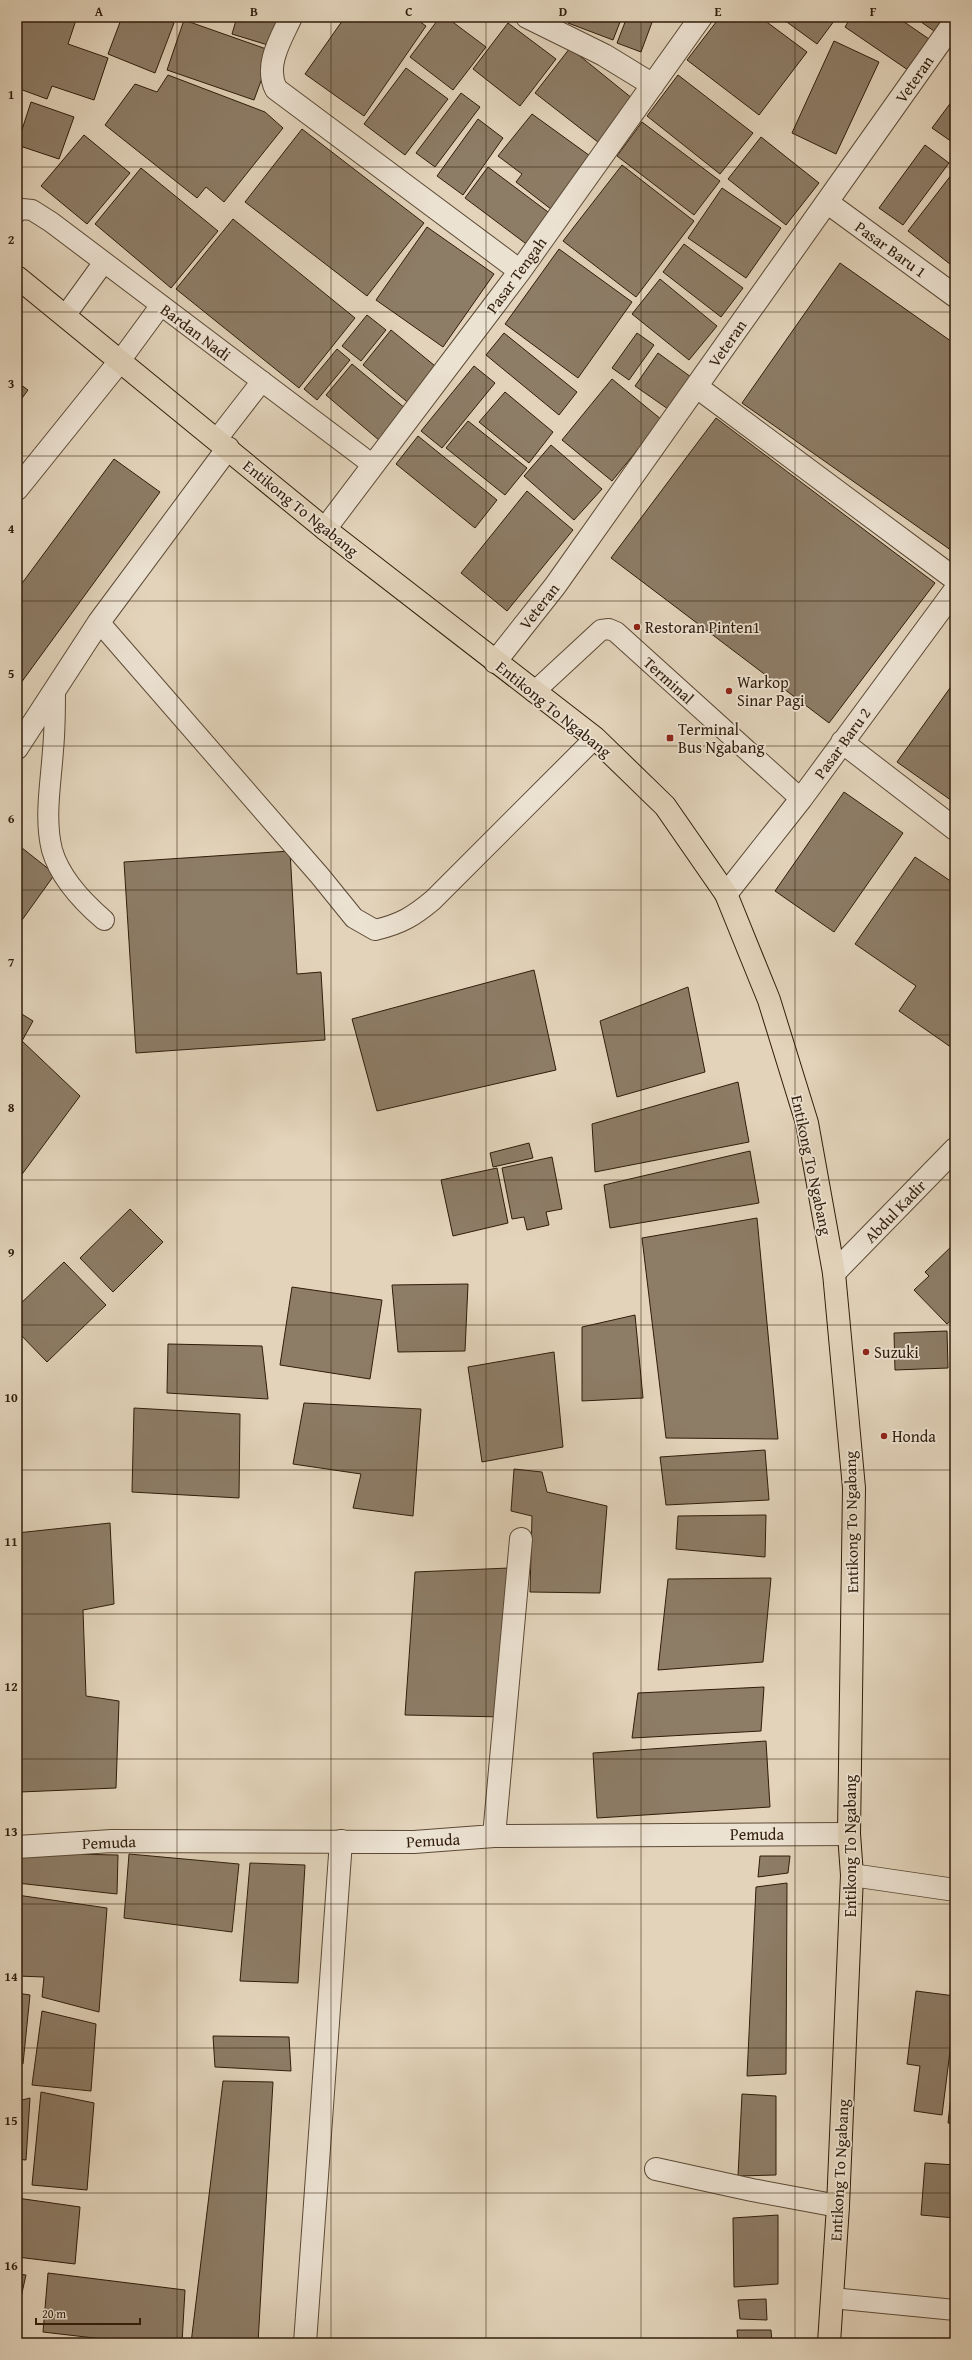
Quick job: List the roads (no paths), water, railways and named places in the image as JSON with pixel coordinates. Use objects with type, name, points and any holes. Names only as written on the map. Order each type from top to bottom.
[{"type":"highway","name":"Entikong To Ngabang","points":[[17,277],[325,528],[495,662],[595,738],[665,806],[726,894],[769,1000],[807,1123],[834,1273],[854,1488],[849,1834],[852,1875],[838,2206],[829,2343]]},
{"type":"street","points":[[291,17],[271,69],[271,80],[276,89],[520,271]]},
{"type":"street","points":[[527,17],[604,55],[653,85]]},
{"type":"street","name":"Pasar Tengah","points":[[325,528],[520,271],[701,17]]},
{"type":"street","name":"Veteran","points":[[495,662],[555,586],[828,203],[955,21]]},
{"type":"street","name":"Pasar Baru 1","points":[[828,203],[955,296]]},
{"type":"street","points":[[17,489],[120,361]]},
{"type":"street","points":[[697,387],[955,579]]},
{"type":"street","points":[[17,748],[99,622],[223,444]]},
{"type":"street","name":"Pasar Baru 2","points":[[726,894],[801,799],[955,590]]},
{"type":"street","points":[[842,742],[955,829]]},
{"type":"street","name":"Abdul Kadir","points":[[834,1273],[955,1149]]},
{"type":"street","points":[[494,1836],[521,1539]]},
{"type":"street","name":"Pemuda","points":[[17,1847],[112,1840],[414,1842],[494,1836],[849,1834]]},
{"type":"street","points":[[305,2343],[341,1841]]},
{"type":"street","points":[[852,1875],[955,1890]]},
{"type":"street","points":[[656,2169],[752,2190],[838,2206]]},
{"type":"lane","name":"Bardan Nadi","points":[[17,212],[22,209],[32,210],[162,305],[373,465]]},
{"type":"lane","points":[[65,316],[104,262]]},
{"type":"lane","points":[[120,361],[162,305]]},
{"type":"lane","points":[[223,444],[262,381]]},
{"type":"lane","points":[[99,622],[320,876],[354,918],[375,930],[393,926],[413,917],[433,900],[595,738]]},
{"type":"lane","name":"Terminal","points":[[534,692],[601,630],[608,629],[616,632],[801,799]]},
{"type":"lane","points":[[55,689],[49,794],[49,822],[52,850],[60,868],[83,901],[104,920]]},
{"type":"lane","points":[[832,2298],[955,2310]]},
{"type":"place","name":"Restoran Pinten1","points":[[637,627]]},
{"type":"place","name":"Warkop Sinar Pagi","points":[[729,691]]},
{"type":"place","name":"Terminal Bus Ngabang","points":[[670,738]]},
{"type":"place","name":"Suzuki","points":[[866,1352]]},
{"type":"place","name":"Honda","points":[[884,1436]]}]
